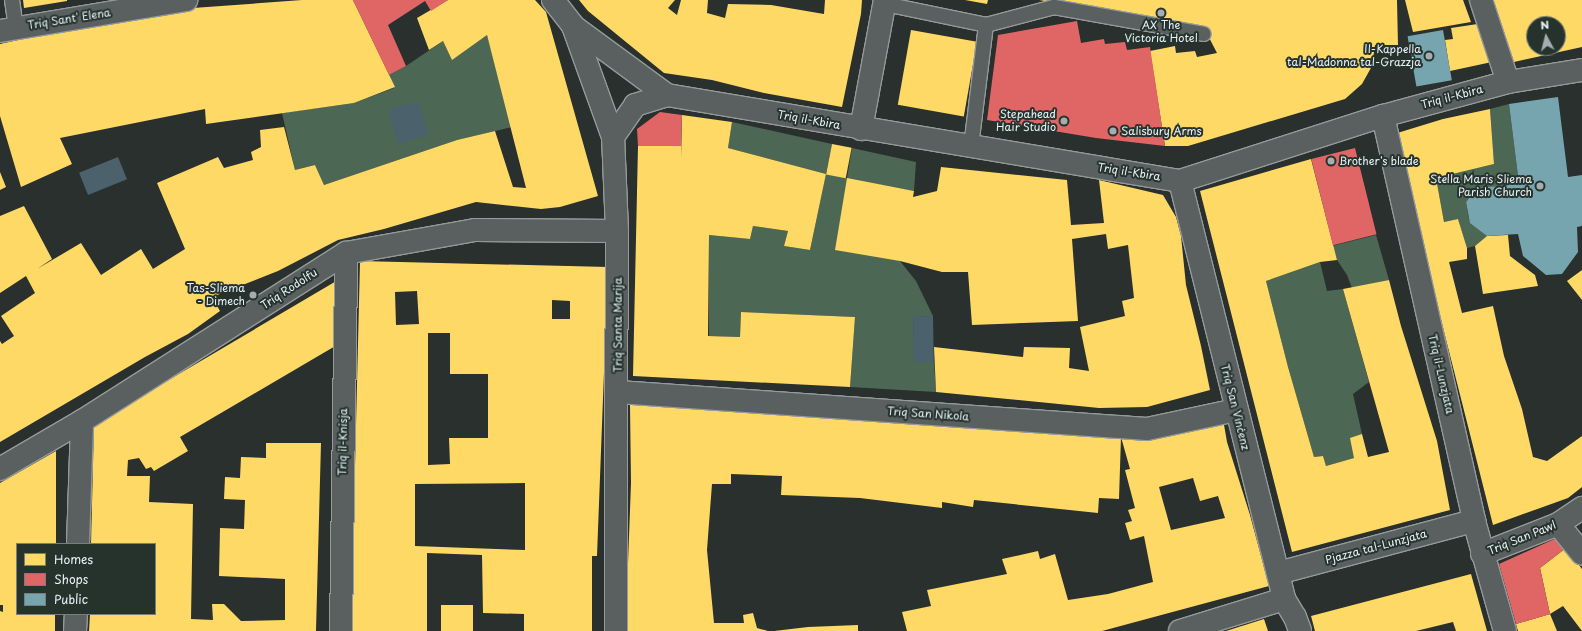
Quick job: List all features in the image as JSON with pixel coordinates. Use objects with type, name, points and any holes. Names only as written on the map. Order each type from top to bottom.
[{"type":"street","points":[[553,0],[573,26]]},
{"type":"street","points":[[1481,0],[1508,82]]},
{"type":"street","name":"Triq Sant' Elena","points":[[8,29],[179,1]]},
{"type":"street","points":[[861,129],[885,2]]},
{"type":"street","name":"Triq il-Kbira","points":[[573,26],[667,95],[861,129],[1180,181],[1383,116],[1508,82],[1582,70]]},
{"type":"street","name":"Triq Santa Marija","points":[[573,26],[613,136],[617,231],[618,392],[616,631]]},
{"type":"street","name":"Triq il-Kbira","points":[[613,136],[635,105],[667,95]]},
{"type":"street","name":"Triq il-Lunzjata","points":[[1383,116],[1474,521],[1504,631]]},
{"type":"street","name":"Triq San Vinċenz","points":[[1180,181],[1284,599],[1295,617],[1300,631]]},
{"type":"street","name":"Triq Rodolfu","points":[[0,469],[82,422],[346,253],[475,230],[617,231]]},
{"type":"street","name":"Triq il-Knisja","points":[[341,631],[346,253]]},
{"type":"street","name":"Triq San Nikola","points":[[618,392],[1147,429],[1236,410]]},
{"type":"street","points":[[78,543],[82,422]]},
{"type":"street","name":"Triq San Pawl","points":[[1482,554],[1558,524],[1582,508]]},
{"type":"street","name":"Pjazza tal-Lunzjata","points":[[1278,573],[1474,521]]},
{"type":"street","points":[[1558,524],[1582,554]]},
{"type":"street","points":[[1180,631],[1284,599]]},
{"type":"street","points":[[75,631],[76,615]]},
{"type":"lane","points":[[8,29],[12,0]]},
{"type":"lane","points":[[885,2],[986,25],[1054,7],[1204,34]]},
{"type":"lane","points":[[971,147],[986,25]]},
{"type":"green space","points":[[487,35],[512,127],[457,140],[324,185],[315,165],[295,170],[282,113],[354,103],[394,88],[389,75],[406,66],[443,41],[452,59]]},
{"type":"green space","points":[[1509,104],[1519,184],[1477,188],[1466,202],[1469,219],[1487,236],[1475,246],[1467,248],[1458,219],[1444,222],[1436,178],[1494,164],[1490,109]]},
{"type":"green space","points":[[732,122],[832,144],[826,174],[728,148]]},
{"type":"green space","points":[[852,148],[916,162],[914,191],[847,179],[900,261],[916,281],[933,316],[913,317],[915,362],[934,362],[936,392],[850,387],[855,317],[741,312],[740,337],[709,336],[709,235],[750,239],[753,226],[788,231],[784,246],[810,250],[826,174],[847,178]]},
{"type":"green space","points":[[1376,235],[1389,280],[1352,288],[1347,275],[1337,260],[1332,246]]},
{"type":"green space","points":[[1320,262],[1327,291],[1343,289],[1369,382],[1353,394],[1362,434],[1354,458],[1326,466],[1323,456],[1314,457],[1288,367],[1266,281]]},
{"type":"water","points":[[419,101],[429,135],[398,143],[388,110]]},
{"type":"water","points":[[118,157],[127,179],[88,195],[79,173]]},
{"type":"water","points":[[913,316],[933,316],[934,362],[914,362]]},
{"type":"building: Homes","points":[[23,0],[67,0],[67,1],[24,8]]},
{"type":"building: Homes","points":[[302,0],[353,0],[395,87],[354,103],[206,124],[205,109],[60,138],[72,164],[21,187],[0,116],[0,44],[63,30],[193,8]]},
{"type":"building: Homes","points":[[448,0],[535,0],[546,12],[598,196],[560,207],[541,209],[476,202],[384,229],[338,240],[278,271],[212,297],[220,311],[188,334],[145,357],[0,442],[0,341],[2,344],[14,336],[1,316],[35,293],[26,276],[0,293],[0,216],[24,206],[52,259],[37,269],[81,243],[101,275],[141,249],[153,269],[185,249],[157,183],[218,157],[224,168],[253,160],[251,152],[261,147],[260,130],[284,127],[295,170],[315,165],[324,185],[457,140],[495,131],[513,187],[526,188],[487,35],[452,60],[443,41],[429,50],[417,18]]},
{"type":"building: Homes","points":[[579,0],[675,0],[668,8],[677,15],[681,0],[708,0],[707,13],[725,18],[728,4],[771,5],[824,14],[825,0],[862,0],[861,14],[842,107],[764,93],[712,80],[664,73],[588,11]]},
{"type":"building: Homes","points":[[965,0],[988,0],[987,4]]},
{"type":"building: Homes","points":[[1039,0],[1397,0],[1398,45],[1375,45],[1372,66],[1362,84],[1345,99],[1188,146],[1165,146],[1150,51],[1175,46],[1176,53],[1195,51],[1197,57],[1217,53],[1203,26]]},
{"type":"building: Homes","points":[[1405,0],[1463,0],[1471,22],[1413,32]]},
{"type":"building: Homes","points":[[1493,0],[1582,0],[1582,47],[1566,51],[1566,16],[1526,16],[1526,56],[1541,56],[1514,62]]},
{"type":"building: Homes","points":[[1484,23],[1492,62],[1450,71],[1445,40],[1453,39],[1451,28]]},
{"type":"building: Homes","points":[[911,30],[977,42],[964,116],[898,105]]},
{"type":"building: Homes","points":[[1490,109],[1494,164],[1436,178],[1444,222],[1458,219],[1467,248],[1467,259],[1449,262],[1462,313],[1493,306],[1504,356],[1522,409],[1533,457],[1547,461],[1582,436],[1582,487],[1568,498],[1493,525],[1394,134],[1443,119]]},
{"type":"building: Homes","points":[[682,115],[732,122],[728,148],[826,174],[810,250],[784,246],[788,231],[753,226],[750,239],[709,235],[708,336],[740,337],[741,312],[855,317],[850,387],[633,376],[638,146],[681,146],[681,158]]},
{"type":"building: Homes","points":[[832,144],[852,148],[846,178],[826,174]]},
{"type":"building: Homes","points":[[1311,159],[1337,260],[1320,262],[1266,281],[1288,367],[1314,457],[1323,456],[1326,466],[1354,458],[1350,438],[1362,434],[1368,457],[1389,452],[1343,289],[1389,280],[1401,326],[1437,441],[1450,510],[1292,552],[1200,191]]},
{"type":"building: Homes","points":[[941,167],[1067,180],[1071,225],[1104,223],[1099,180],[1163,195],[1176,217],[1181,236],[1186,285],[1210,390],[1147,407],[1099,408],[936,392],[934,347],[1023,357],[1024,347],[1070,348],[1069,368],[1089,371],[1080,327],[1125,316],[1122,301],[1134,298],[1128,245],[1108,249],[1106,234],[1072,239],[1078,321],[972,325],[968,272],[942,272],[900,261],[835,250],[847,178],[914,191],[913,197],[937,191]]},
{"type":"building: Homes","points":[[0,172],[6,187],[0,190]]},
{"type":"building: Homes","points":[[1508,235],[1510,256],[1535,275],[1538,286],[1483,294],[1475,246],[1487,236]]},
{"type":"building: Homes","points":[[360,261],[608,267],[597,556],[592,556],[592,631],[524,631],[524,614],[483,613],[482,555],[427,553],[427,631],[351,631]],"holes":[[[417,291],[419,324],[396,325],[395,292]],[[552,300],[570,301],[570,319],[552,319]],[[428,333],[450,333],[450,374],[488,374],[488,438],[449,438],[450,464],[428,465]],[[525,483],[525,550],[415,546],[415,484]]]},
{"type":"building: Homes","points":[[1582,270],[1582,300],[1567,281]]},
{"type":"building: Homes","points":[[338,280],[337,345],[180,437],[188,451],[154,471],[151,467],[146,469],[139,458],[128,460],[127,476],[150,476],[149,502],[193,504],[191,619],[213,620],[212,604],[224,604],[241,621],[285,620],[285,579],[219,576],[220,528],[244,529],[245,500],[224,499],[225,477],[240,478],[241,457],[266,458],[266,443],[321,443],[316,631],[89,631],[90,615],[156,615],[156,543],[91,543],[94,424]]},
{"type":"building: Homes","points":[[730,403],[905,415],[1223,419],[1227,442],[1250,515],[1269,586],[1102,631],[907,631],[902,612],[931,606],[927,590],[1007,574],[1002,559],[1038,551],[1040,559],[1055,554],[1068,600],[1108,594],[1153,582],[1144,536],[1130,540],[1125,523],[1132,521],[1128,510],[1135,508],[1125,470],[1130,469],[1121,437],[1119,499],[1099,498],[1098,513],[974,500],[973,507],[942,502],[942,508],[860,498],[781,495],[782,476],[731,474],[731,484],[712,484],[707,550],[714,623],[744,623],[743,615],[753,613],[757,628],[768,631],[627,631],[631,483],[630,405]],"holes":[[[1193,478],[1200,501],[1218,496],[1225,518],[1171,530],[1159,487]]]},
{"type":"building: Homes","points":[[56,451],[56,543],[16,543],[16,615],[55,615],[55,631],[0,631],[0,611],[3,612],[3,605],[0,605],[0,483]]},
{"type":"building: Homes","points":[[1566,548],[1582,569],[1582,631],[1563,606],[1550,614],[1540,568]]},
{"type":"building: Homes","points":[[1471,574],[1487,631],[1456,631],[1453,622],[1416,631],[1315,631],[1311,616]]},
{"type":"building: Homes","points":[[441,605],[473,605],[473,631],[441,631]]},
{"type":"building: Homes","points":[[1550,614],[1557,631],[1518,631],[1516,624]]},
{"type":"building: Homes","points":[[1264,619],[1268,631],[1226,631]]},
{"type":"building: Homes","points":[[858,625],[858,631],[774,631],[808,627]]},
{"type":"building: Shops","points":[[353,0],[448,0],[431,11],[425,1],[388,25],[406,66],[389,75]]},
{"type":"building: Shops","points":[[1077,21],[1081,43],[1104,39],[1105,44],[1125,42],[1127,50],[1150,47],[1165,146],[1096,138],[987,120],[998,35]]},
{"type":"building: Shops","points":[[660,112],[682,115],[681,146],[638,146],[637,129]]},
{"type":"building: Shops","points":[[1355,148],[1377,234],[1333,245],[1311,159]]},
{"type":"building: Shops","points":[[1559,537],[1566,548],[1540,568],[1550,614],[1516,624],[1499,564]]},
{"type":"building: Public","name":"Il-Kappella tal-Madonna tal-Grazzja","points":[[1443,30],[1452,80],[1416,86],[1408,36]]},
{"type":"building: Public","name":"Stella Maris Sliema Parish Church","points":[[1558,97],[1568,177],[1582,175],[1582,226],[1577,227],[1578,252],[1562,274],[1546,275],[1523,256],[1518,234],[1487,236],[1470,223],[1466,202],[1477,188],[1519,184],[1509,104]]},
{"type":"place","name":"AX The Victoria Hotel","points":[[1161,13]]},
{"type":"place","name":"Il-Kappella tal-Madonna tal-Grazzja","points":[[1429,56]]},
{"type":"place","name":"Stepahead Hair Studio","points":[[1064,121]]},
{"type":"place","name":"Salisbury Arms","points":[[1113,131]]},
{"type":"place","name":"Brother's blade","points":[[1331,161]]},
{"type":"place","name":"Stella Maris Sliema Parish Church","points":[[1540,186]]},
{"type":"place","name":"Tas-Sliema - Dimech","points":[[253,295]]}]
